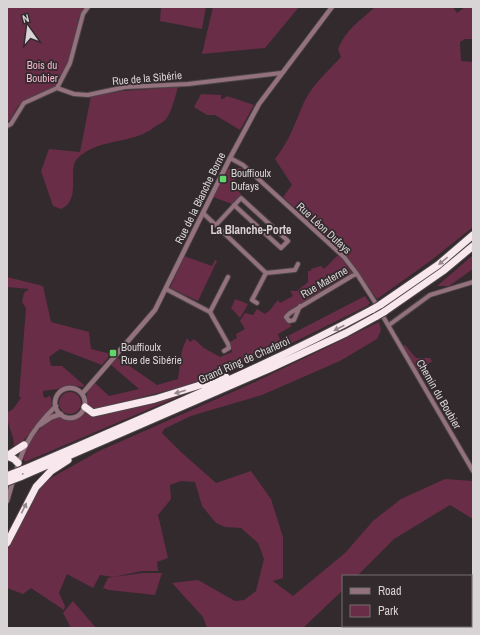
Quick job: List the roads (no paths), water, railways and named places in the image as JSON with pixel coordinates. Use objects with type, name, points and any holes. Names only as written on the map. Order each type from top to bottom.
[{"type":"highway","name":"Grand Ring de Charleroi","points":[[8,478],[73,455],[304,352],[375,313],[438,265],[473,235]]},
{"type":"highway","name":"Grand Ring de Charleroi","points":[[382,308],[437,276],[473,246]]},
{"type":"highway","name":"Grand Ring de Charleroi","points":[[21,474],[375,313]]},
{"type":"highway","points":[[85,407],[93,413],[177,393],[214,380],[244,373]]},
{"type":"highway","points":[[7,456],[24,445]]},
{"type":"highway","points":[[7,543],[36,487],[43,478],[66,463],[73,455]]},
{"type":"highway","points":[[7,456],[14,459],[18,463]]},
{"type":"street","points":[[7,126],[11,124],[24,103],[57,88],[70,63],[83,14],[88,7]]},
{"type":"street","name":"Rue de la Blanche Borne","points":[[82,394],[154,310],[166,289],[230,158],[259,104],[332,7]]},
{"type":"street","name":"Rue de la Sibérie","points":[[57,88],[74,94],[88,95],[125,87],[188,84],[282,73]]},
{"type":"street","name":"Rue Léon Dufays","points":[[230,158],[243,165],[344,257],[357,274],[389,325]]},
{"type":"street","points":[[216,225],[234,205],[241,198],[288,241],[280,248],[234,205]]},
{"type":"street","points":[[203,213],[266,272],[295,270],[298,264]]},
{"type":"street","points":[[256,303],[252,300],[266,272]]},
{"type":"street","name":"Rue Materne","points":[[300,306],[357,274]]},
{"type":"street","points":[[210,312],[228,277]]},
{"type":"street","points":[[389,325],[430,296],[473,282]]},
{"type":"street","points":[[166,289],[210,312],[228,344],[229,348],[224,352]]},
{"type":"street","name":"Chemin du Boubier","points":[[389,325],[473,471]]},
{"type":"street","points":[[74,389],[82,394],[85,407],[81,413],[75,417],[68,418],[61,414],[56,406],[57,397],[64,390],[74,389]]},
{"type":"street","points":[[7,501],[24,445],[40,422],[56,406]]},
{"type":"street","points":[[34,430],[52,416],[61,414]]},
{"type":"place","name":"Bouffioulx Dufays","points":[[223,179]]},
{"type":"place","name":"Bouffioulx Rue de Sibérie","points":[[113,353]]},
{"type":"district","name":"La Blanche-Porte","points":[[251,230]]},
{"type":"park label","name":"Bois du Boubier","points":[[42,71]]}]
